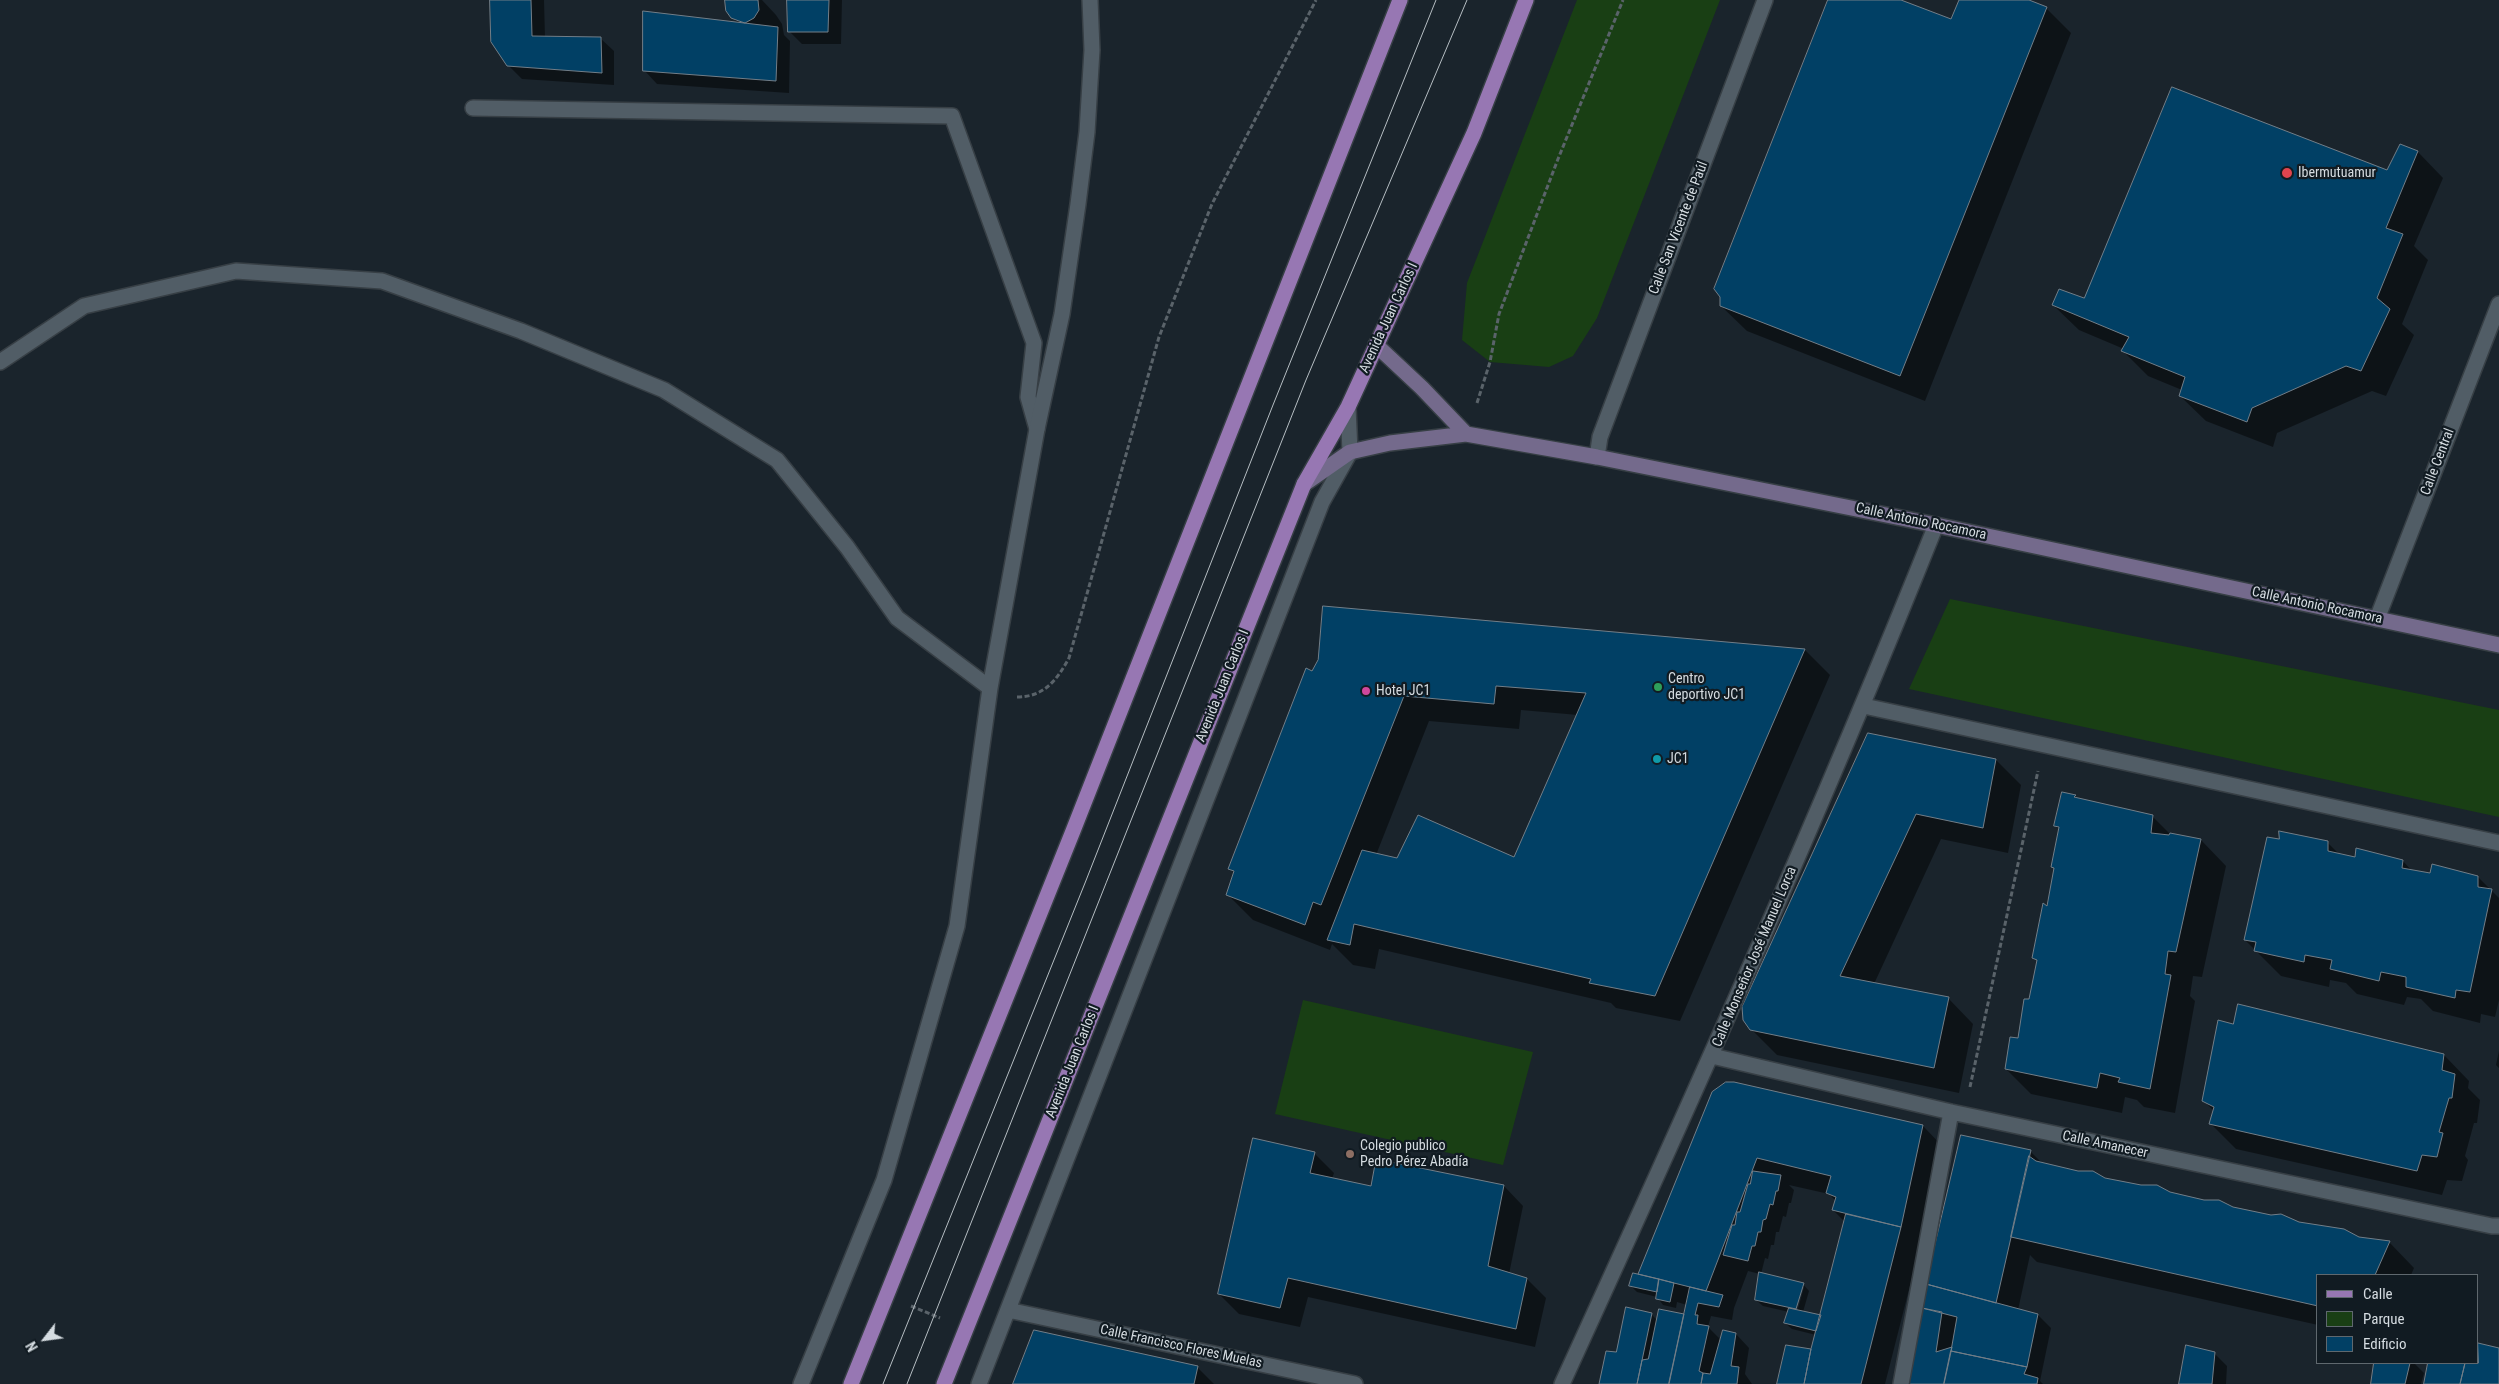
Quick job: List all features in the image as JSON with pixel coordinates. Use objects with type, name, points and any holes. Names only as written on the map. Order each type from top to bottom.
[{"type":"main road","points":[[851,1384],[1073,831],[1400,0]]},
{"type":"main road","name":"Avenida Juan Carlos I","points":[[944,1384],[1304,484],[1348,407],[1474,132],[1526,0]]},
{"type":"street","points":[[801,1384],[884,1180],[957,926],[990,688],[1037,429],[1062,314],[1087,132],[1092,50],[1090,0]]},
{"type":"street","name":"Calle San Vicente de Paúl","points":[[1597,457],[1600,437],[1765,0]]},
{"type":"street","points":[[473,108],[952,116],[1034,343],[1028,397],[1037,429]]},
{"type":"street","points":[[0,362],[84,306],[236,271],[382,281],[521,331],[664,390],[777,460],[847,547],[897,618],[990,688]]},
{"type":"street","name":"Calle Central","points":[[2377,619],[2499,304]]},
{"type":"street","points":[[1376,344],[1466,434]]},
{"type":"street","points":[[979,1384],[1322,502],[1350,452],[1348,407]]},
{"type":"street","name":"Calle Antonio Rocamora","points":[[1350,452],[1390,443],[1466,434],[1597,457],[1936,525],[2499,644]]},
{"type":"street","points":[[1304,484],[1350,452]]},
{"type":"street","name":"Calle Monseñor José Manuel Lorca","points":[[1562,1384],[1712,1056],[1864,706],[1936,525]]},
{"type":"street","points":[[1864,706],[2499,843]]},
{"type":"street","name":"Calle Amanecer","points":[[1712,1056],[1958,1114],[2499,1226]]},
{"type":"street","points":[[1901,1384],[1958,1114]]},
{"type":"street","name":"Calle Francisco Flores Muelas","points":[[1008,1310],[1355,1384]]},
{"type":"path","points":[[990,688],[1016,697],[1030,697],[1045,690],[1059,677],[1069,658],[1159,337],[1212,204],[1316,0]]},
{"type":"path","points":[[1466,434],[1490,362],[1499,314],[1558,160],[1623,0]]},
{"type":"path","points":[[1958,1114],[2043,745]]},
{"type":"green space","points":[[1577,0],[1720,0],[1597,318],[1573,356],[1549,367],[1490,362],[1462,340],[1467,283]]},
{"type":"green space","points":[[1950,599],[2499,710],[2499,817],[1909,689]]},
{"type":"green space","points":[[1303,1000],[1533,1052],[1503,1165],[1275,1114]]},
{"type":"building","points":[[490,0],[531,0],[532,36],[601,37],[602,73],[507,66],[491,42]]},
{"type":"building","points":[[725,0],[758,0],[759,10],[754,18],[745,23],[731,18],[726,11]]},
{"type":"building","points":[[787,0],[829,0],[828,32],[788,32]]},
{"type":"building","points":[[1828,0],[1901,0],[1951,19],[1959,0],[2029,0],[2047,7],[1900,376],[1720,306],[1720,297],[1714,289]]},
{"type":"building","points":[[643,11],[778,27],[776,81],[643,71]]},
{"type":"building","points":[[2172,87],[2387,170],[2400,144],[2418,151],[2386,228],[2403,234],[2377,298],[2390,309],[2361,371],[2346,366],[2252,408],[2247,422],[2179,396],[2185,377],[2121,351],[2129,337],[2052,305],[2059,289],[2084,298]]},
{"type":"building","name":"JC1","points":[[1323,606],[1805,649],[1655,996],[1589,983],[1591,979],[1354,924],[1350,945],[1327,940],[1362,850],[1397,858],[1418,815],[1514,857],[1586,693],[1496,686],[1494,704],[1404,696],[1321,905],[1313,902],[1305,925],[1226,895],[1234,871],[1228,869],[1306,668],[1312,671],[1318,660]]},
{"type":"building","points":[[1868,733],[1996,759],[1983,828],[1916,814],[1840,976],[1949,997],[1934,1068],[1750,1030],[1743,1020],[1742,1007]]},
{"type":"building","points":[[2062,792],[2076,795],[2074,797],[2153,815],[2151,833],[2169,835],[2170,833],[2201,839],[2176,952],[2168,951],[2165,974],[2171,975],[2150,1089],[2118,1082],[2120,1078],[2100,1073],[2097,1088],[2005,1069],[2010,1037],[2018,1038],[2024,999],[2029,999],[2037,960],[2032,958],[2043,903],[2047,906],[2054,868],[2051,867],[2059,827],[2054,826]]},
{"type":"building","points":[[2279,831],[2328,841],[2328,851],[2355,857],[2356,848],[2403,860],[2402,868],[2430,873],[2432,864],[2478,876],[2478,887],[2492,889],[2470,992],[2456,990],[2455,998],[2406,987],[2406,977],[2381,972],[2379,981],[2330,969],[2332,960],[2305,955],[2304,962],[2254,951],[2256,942],[2244,940],[2267,837],[2279,839]]},
{"type":"building","points":[[2238,1004],[2444,1054],[2442,1070],[2455,1074],[2452,1098],[2449,1098],[2439,1132],[2443,1133],[2437,1157],[2422,1155],[2417,1171],[2209,1124],[2214,1107],[2202,1101],[2218,1020],[2233,1024]]},
{"type":"building","points":[[1726,1082],[1734,1082],[1923,1125],[1901,1227],[1832,1210],[1836,1197],[1826,1193],[1831,1176],[1757,1158],[1706,1291],[1638,1274],[1712,1092]]},
{"type":"building","points":[[1961,1135],[2031,1150],[1996,1303],[1926,1284]]},
{"type":"building","points":[[1253,1138],[1315,1152],[1310,1173],[1371,1186],[1376,1159],[1504,1185],[1488,1266],[1527,1278],[1516,1329],[1288,1278],[1280,1308],[1218,1294]]},
{"type":"building","points":[[2029,1156],[2036,1161],[2078,1171],[2093,1171],[2105,1178],[2141,1185],[2157,1185],[2170,1192],[2204,1200],[2219,1200],[2233,1207],[2271,1215],[2281,1214],[2299,1222],[2344,1229],[2359,1237],[2390,1241],[2375,1274],[2316,1274],[2316,1306],[2011,1237]]},
{"type":"building","points":[[1753,1171],[1781,1175],[1773,1205],[1770,1204],[1766,1219],[1763,1220],[1761,1232],[1758,1232],[1755,1246],[1752,1246],[1748,1261],[1723,1255],[1732,1225],[1735,1225],[1737,1212],[1740,1212]]},
{"type":"building","points":[[1846,1214],[1901,1227],[1861,1384],[1804,1384],[1811,1349]]},
{"type":"building","points":[[1759,1272],[1804,1283],[1796,1309],[1755,1300]]},
{"type":"building","points":[[1633,1273],[1659,1279],[1657,1292],[1629,1286]]},
{"type":"building","points":[[1659,1279],[1674,1283],[1670,1302],[1656,1299]]},
{"type":"building","points":[[1926,1284],[2038,1314],[2027,1367],[1951,1351],[1957,1317],[1922,1308]]},
{"type":"building","points":[[1690,1287],[1723,1295],[1719,1307],[1698,1303],[1695,1315],[1698,1315],[1697,1324],[1709,1326],[1699,1371],[1703,1373],[1701,1384],[1669,1384]]},
{"type":"building","points":[[1626,1307],[1652,1313],[1637,1384],[1599,1384],[1606,1351],[1616,1352]]},
{"type":"building","points":[[1789,1308],[1821,1315],[1816,1331],[1784,1323]]},
{"type":"building","points":[[1922,1308],[1942,1312],[1936,1352],[1952,1347],[1944,1384],[1907,1384]]},
{"type":"building","points":[[1659,1309],[1684,1314],[1669,1384],[1637,1384],[1642,1360],[1648,1359]]},
{"type":"building","points":[[1034,1330],[1198,1366],[1194,1384],[1013,1384]]},
{"type":"building","points":[[1723,1330],[1736,1333],[1731,1366],[1739,1367],[1737,1384],[1701,1384],[1703,1373],[1710,1374]]},
{"type":"building","points":[[2479,1343],[2499,1348],[2499,1384],[2460,1384],[2465,1364],[2479,1364]]},
{"type":"building","points":[[1786,1345],[1811,1349],[1804,1384],[1777,1384]]},
{"type":"building","points":[[2186,1345],[2215,1352],[2212,1384],[2179,1384]]},
{"type":"building","points":[[1951,1351],[2027,1367],[2024,1374],[2038,1378],[2037,1384],[1944,1384]]},
{"type":"building","points":[[2374,1364],[2410,1364],[2405,1384],[2371,1384]]},
{"type":"building","points":[[2428,1364],[2465,1364],[2460,1384],[2424,1384]]},
{"type":"tram line","points":[[883,1384],[1085,883],[1273,405],[1436,0]]},
{"type":"tram line","points":[[907,1384],[1306,380],[1467,0]]},
{"type":"place","name":"Ibermutuamur","points":[[2287,173]]},
{"type":"place","name":"Centro deportivo JC1","points":[[1658,687]]},
{"type":"place","name":"Hotel JC1","points":[[1366,691]]},
{"type":"place","name":"JC1","points":[[1657,759]]},
{"type":"place","name":"Colegio publico Pedro Pérez Abadía","points":[[1350,1154]]}]
